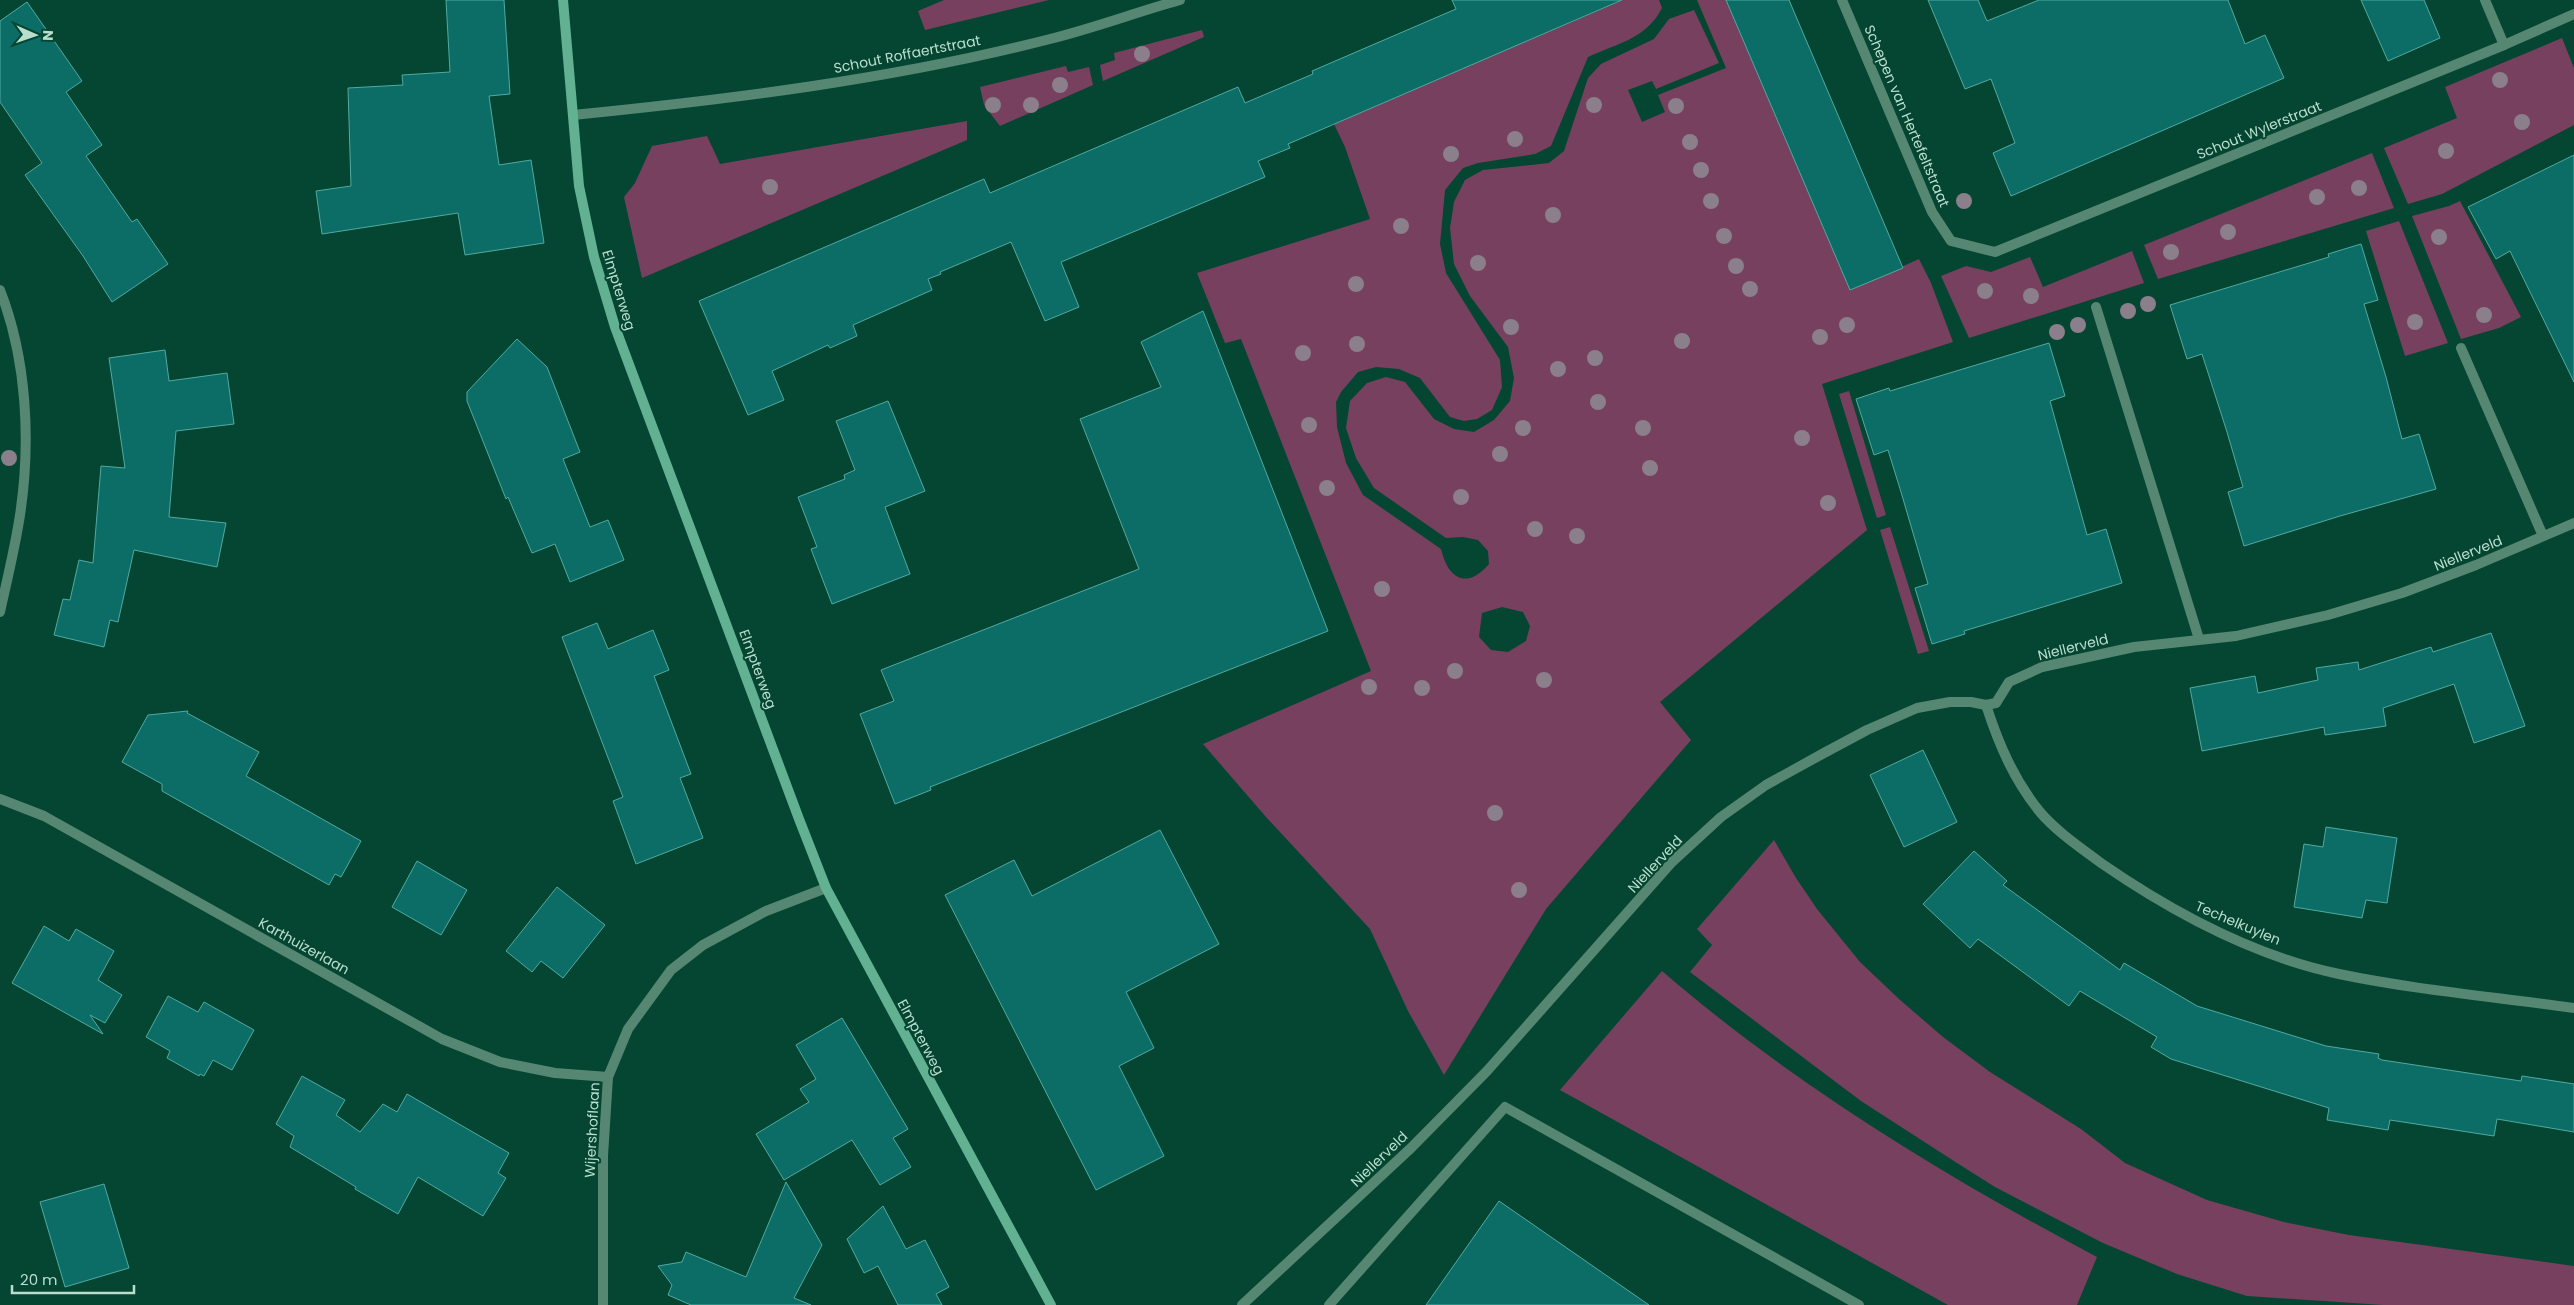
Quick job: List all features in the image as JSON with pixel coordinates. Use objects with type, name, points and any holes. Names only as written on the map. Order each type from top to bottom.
[{"type":"street","name":"Elmpterweg","points":[[563,0],[579,186],[594,257],[615,327],[826,888],[1051,1305]]},
{"type":"street","name":"Schout Roffaertstraat","points":[[573,115],[645,108],[882,76],[1051,39],[1166,2],[1180,0]]},
{"type":"street","name":"Schepen van Hertefeltstraat","points":[[1842,0],[1932,212],[1951,241]]},
{"type":"street","points":[[2485,0],[2504,46]]},
{"type":"street","name":"Schout Wylerstraat","points":[[1951,241],[1995,252],[2504,46],[2574,14]]},
{"type":"street","points":[[0,290],[18,356],[26,433],[20,514],[0,612]]},
{"type":"street","points":[[2096,307],[2199,638]]},
{"type":"street","points":[[2461,348],[2543,536]]},
{"type":"street","name":"Niellerveld","points":[[1242,1305],[1331,1225],[1425,1134],[1530,1023],[1672,862],[1721,817],[1766,786],[1867,730],[1916,708],[1950,702],[1971,702],[1986,705],[1996,703],[2009,682],[2042,666],[2134,647],[2199,638],[2236,636],[2328,615],[2411,590],[2476,566],[2574,523]]},
{"type":"street","name":"Techelkuylen","points":[[1986,705],[1999,746],[2021,787],[2042,814],[2083,850],[2135,886],[2181,914],[2267,952],[2337,974],[2574,1008]]},
{"type":"street","name":"Karthuizerlaan","points":[[0,799],[44,816],[442,1039],[500,1062],[555,1073],[608,1077]]},
{"type":"street","name":"Wijershoflaan","points":[[603,1305],[603,1156],[608,1077],[628,1029],[671,970],[703,945],[758,915],[826,888]]},
{"type":"street","points":[[1329,1305],[1505,1107],[1859,1305]]},
{"type":"shaded area","points":[[944,0],[1049,0],[925,30],[918,11]]},
{"type":"shaded area","points":[[1623,0],[1659,0],[1662,8],[1648,27],[1630,39],[1588,57],[1551,146],[1535,154],[1478,163],[1463,168],[1445,190],[1440,244],[1446,273],[1500,360],[1502,387],[1492,410],[1477,419],[1464,421],[1450,417],[1420,378],[1399,369],[1376,367],[1358,372],[1341,392],[1336,402],[1337,427],[1346,463],[1363,495],[1441,549],[1448,568],[1459,578],[1466,579],[1481,572],[1489,564],[1488,551],[1478,540],[1463,537],[1446,538],[1374,488],[1356,458],[1346,428],[1350,401],[1367,383],[1386,377],[1405,382],[1434,419],[1454,429],[1474,432],[1494,420],[1510,401],[1514,378],[1508,347],[1470,296],[1454,264],[1450,228],[1454,202],[1465,180],[1483,170],[1549,163],[1564,151],[1588,78],[1601,64],[1654,39],[1669,19],[1694,10],[1719,63],[1656,89],[1652,81],[1628,90],[1642,122],[1665,112],[1658,95],[1726,68],[1697,0],[1726,0],[1850,290],[1919,259],[1931,283],[1953,342],[1822,384],[1867,530],[1660,702],[1691,740],[1546,909],[1444,1075],[1408,1011],[1370,929],[1266,817],[1203,744],[1371,671],[1241,339],[1225,343],[1197,273],[1370,219],[1345,147],[1334,124]],"holes":[[[1502,607],[1523,612],[1530,626],[1526,641],[1508,652],[1491,650],[1479,637],[1482,613]]]},
{"type":"shaded area","points":[[1202,30],[1204,37],[1103,81],[1100,65],[1115,60],[1114,53]]},
{"type":"shaded area","points":[[2562,38],[2574,68],[2574,125],[2442,194],[2408,204],[2384,148],[2457,118],[2445,87]]},
{"type":"shaded area","points":[[1066,66],[1068,72],[1089,67],[1093,85],[1000,126],[984,105],[980,87]]},
{"type":"shaded area","points":[[967,121],[967,140],[642,278],[624,197],[635,183],[652,146],[707,136],[720,164]]},
{"type":"shaded area","points":[[2372,153],[2394,208],[2158,279],[2144,245]]},
{"type":"shaded area","points":[[2460,201],[2521,317],[2499,328],[2461,339],[2412,216]]},
{"type":"shaded area","points":[[2399,221],[2448,343],[2405,356],[2366,231]]},
{"type":"shaded area","points":[[2132,251],[2144,283],[1969,338],[1941,276],[1966,266],[1991,272],[2030,257],[2043,287]]},
{"type":"shaded area","points":[[1849,391],[1886,515],[1877,518],[1839,394]]},
{"type":"shaded area","points":[[1890,527],[1929,651],[1918,654],[1880,530]]},
{"type":"shaded area","points":[[1774,840],[1817,909],[1860,962],[1899,999],[1943,1037],[1990,1072],[2081,1129],[2125,1163],[2207,1200],[2284,1222],[2349,1235],[2574,1266],[2574,1305],[2383,1305],[2247,1296],[2177,1274],[2103,1243],[1995,1187],[1861,1101],[1690,972],[1712,945],[1697,929]]},
{"type":"shaded area","points":[[1662,971],[1764,1052],[1871,1126],[1983,1194],[2097,1257],[2077,1305],[1948,1305],[1560,1090]]},
{"type":"building","points":[[446,0],[504,0],[510,94],[489,96],[499,165],[531,160],[544,243],[465,255],[458,213],[322,234],[316,191],[351,186],[348,88],[403,85],[402,75],[450,72]]},
{"type":"building","points":[[1452,0],[1622,0],[1288,144],[1290,148],[1258,161],[1265,177],[1061,262],[1079,307],[1045,321],[1011,242],[940,272],[941,274],[928,279],[932,290],[853,325],[857,336],[830,348],[828,345],[772,371],[784,400],[748,415],[699,301],[984,179],[990,193],[1238,87],[1245,103],[1313,74],[1312,71],[1456,9]]},
{"type":"building","points":[[1726,0],[1789,0],[1903,268],[1850,290]]},
{"type":"building","points":[[1928,0],[1978,0],[1987,21],[2039,0],[2228,0],[2245,44],[2265,35],[2284,78],[2011,196],[1993,153],[2015,143],[1991,79],[1965,89]]},
{"type":"building","points":[[2361,0],[2424,0],[2440,38],[2388,61]]},
{"type":"building","points":[[27,2],[82,81],[66,92],[102,145],[86,156],[132,222],[137,219],[168,264],[112,302],[83,256],[25,175],[42,163],[0,102],[0,21]]},
{"type":"building","points":[[2574,155],[2574,382],[2510,251],[2496,259],[2468,207]]},
{"type":"building","points":[[2361,244],[2378,300],[2364,304],[2402,439],[2419,434],[2436,489],[2244,546],[2228,492],[2243,487],[2227,432],[2202,354],[2187,359],[2170,305],[2329,257],[2328,254]]},
{"type":"building","points":[[1203,311],[1328,631],[930,787],[931,790],[895,804],[860,714],[894,701],[881,670],[1139,569],[1080,419],[1161,387],[1141,342]]},
{"type":"building","points":[[517,339],[547,367],[580,452],[563,459],[590,527],[608,520],[624,560],[570,582],[555,544],[532,553],[508,497],[506,499],[467,401],[467,392]]},
{"type":"building","points":[[2049,343],[2065,396],[2050,401],[2087,535],[2106,529],[2122,583],[1964,631],[1965,634],[1932,644],[1915,588],[1928,584],[1888,450],[1874,455],[1856,399],[1889,388],[1890,391]]},
{"type":"building","points":[[165,350],[169,381],[227,373],[234,424],[176,431],[169,517],[226,523],[217,567],[134,550],[118,622],[110,620],[104,647],[54,635],[63,599],[70,600],[79,560],[93,563],[101,466],[125,468],[109,358]]},
{"type":"building","points":[[888,401],[925,491],[885,507],[910,574],[832,604],[811,549],[817,547],[798,497],[845,479],[844,475],[855,470],[836,421]]},
{"type":"building","points":[[597,623],[608,649],[653,630],[669,670],[654,676],[691,774],[680,778],[703,838],[636,864],[613,801],[623,797],[562,637]]},
{"type":"building","points":[[2491,633],[2525,726],[2474,743],[2454,684],[2383,708],[2386,726],[2325,735],[2324,727],[2202,751],[2190,688],[2255,676],[2258,693],[2318,680],[2316,668],[2358,662],[2359,670],[2431,647],[2433,652]]},
{"type":"building","points":[[188,711],[187,713],[259,752],[246,776],[361,841],[341,877],[335,874],[329,885],[162,791],[162,784],[122,762],[148,715]]},
{"type":"building","points":[[1923,750],[1957,822],[1904,847],[1870,775]]},
{"type":"building","points":[[2326,827],[2397,838],[2387,903],[2366,900],[2362,918],[2294,907],[2304,844],[2323,847]]},
{"type":"building","points":[[1160,830],[1219,944],[1126,992],[1154,1048],[1119,1066],[1164,1156],[1096,1190],[945,895],[1014,860],[1032,896]]},
{"type":"building","points":[[1974,851],[2007,881],[2003,885],[2120,970],[2124,963],[2197,1006],[2326,1046],[2379,1054],[2378,1058],[2382,1060],[2521,1081],[2522,1076],[2574,1084],[2574,1132],[2497,1119],[2494,1136],[2390,1120],[2388,1130],[2327,1120],[2329,1108],[2171,1059],[2151,1047],[2157,1037],[2080,991],[2069,1006],[1978,939],[1970,948],[1923,904]]},
{"type":"building","points":[[417,861],[467,890],[441,935],[392,907]]},
{"type":"building","points":[[557,887],[605,925],[563,978],[541,961],[532,972],[506,951]]},
{"type":"building","points":[[44,926],[69,941],[76,929],[114,951],[98,980],[122,995],[105,1023],[90,1015],[103,1034],[12,983]]},
{"type":"building","points":[[168,996],[198,1012],[204,1002],[254,1030],[232,1070],[213,1060],[204,1076],[200,1074],[199,1076],[167,1058],[170,1051],[146,1037]]},
{"type":"building","points":[[842,1018],[908,1129],[893,1138],[911,1167],[880,1185],[852,1140],[784,1180],[756,1134],[809,1102],[800,1089],[816,1079],[796,1045]]},
{"type":"building","points":[[302,1076],[345,1100],[336,1115],[360,1132],[383,1104],[397,1112],[407,1094],[509,1153],[498,1173],[506,1178],[483,1216],[418,1177],[398,1214],[290,1147],[294,1136],[276,1124]]},
{"type":"building","points":[[786,1182],[822,1245],[794,1298],[811,1305],[691,1305],[668,1295],[672,1285],[658,1266],[682,1262],[686,1252],[746,1277]]},
{"type":"building","points":[[104,1184],[129,1268],[65,1287],[40,1202]]},
{"type":"building","points":[[1499,1201],[1649,1305],[1426,1305]]},
{"type":"building","points":[[883,1206],[906,1249],[925,1240],[949,1287],[936,1294],[942,1305],[898,1305],[878,1266],[864,1273],[847,1239]]}]
